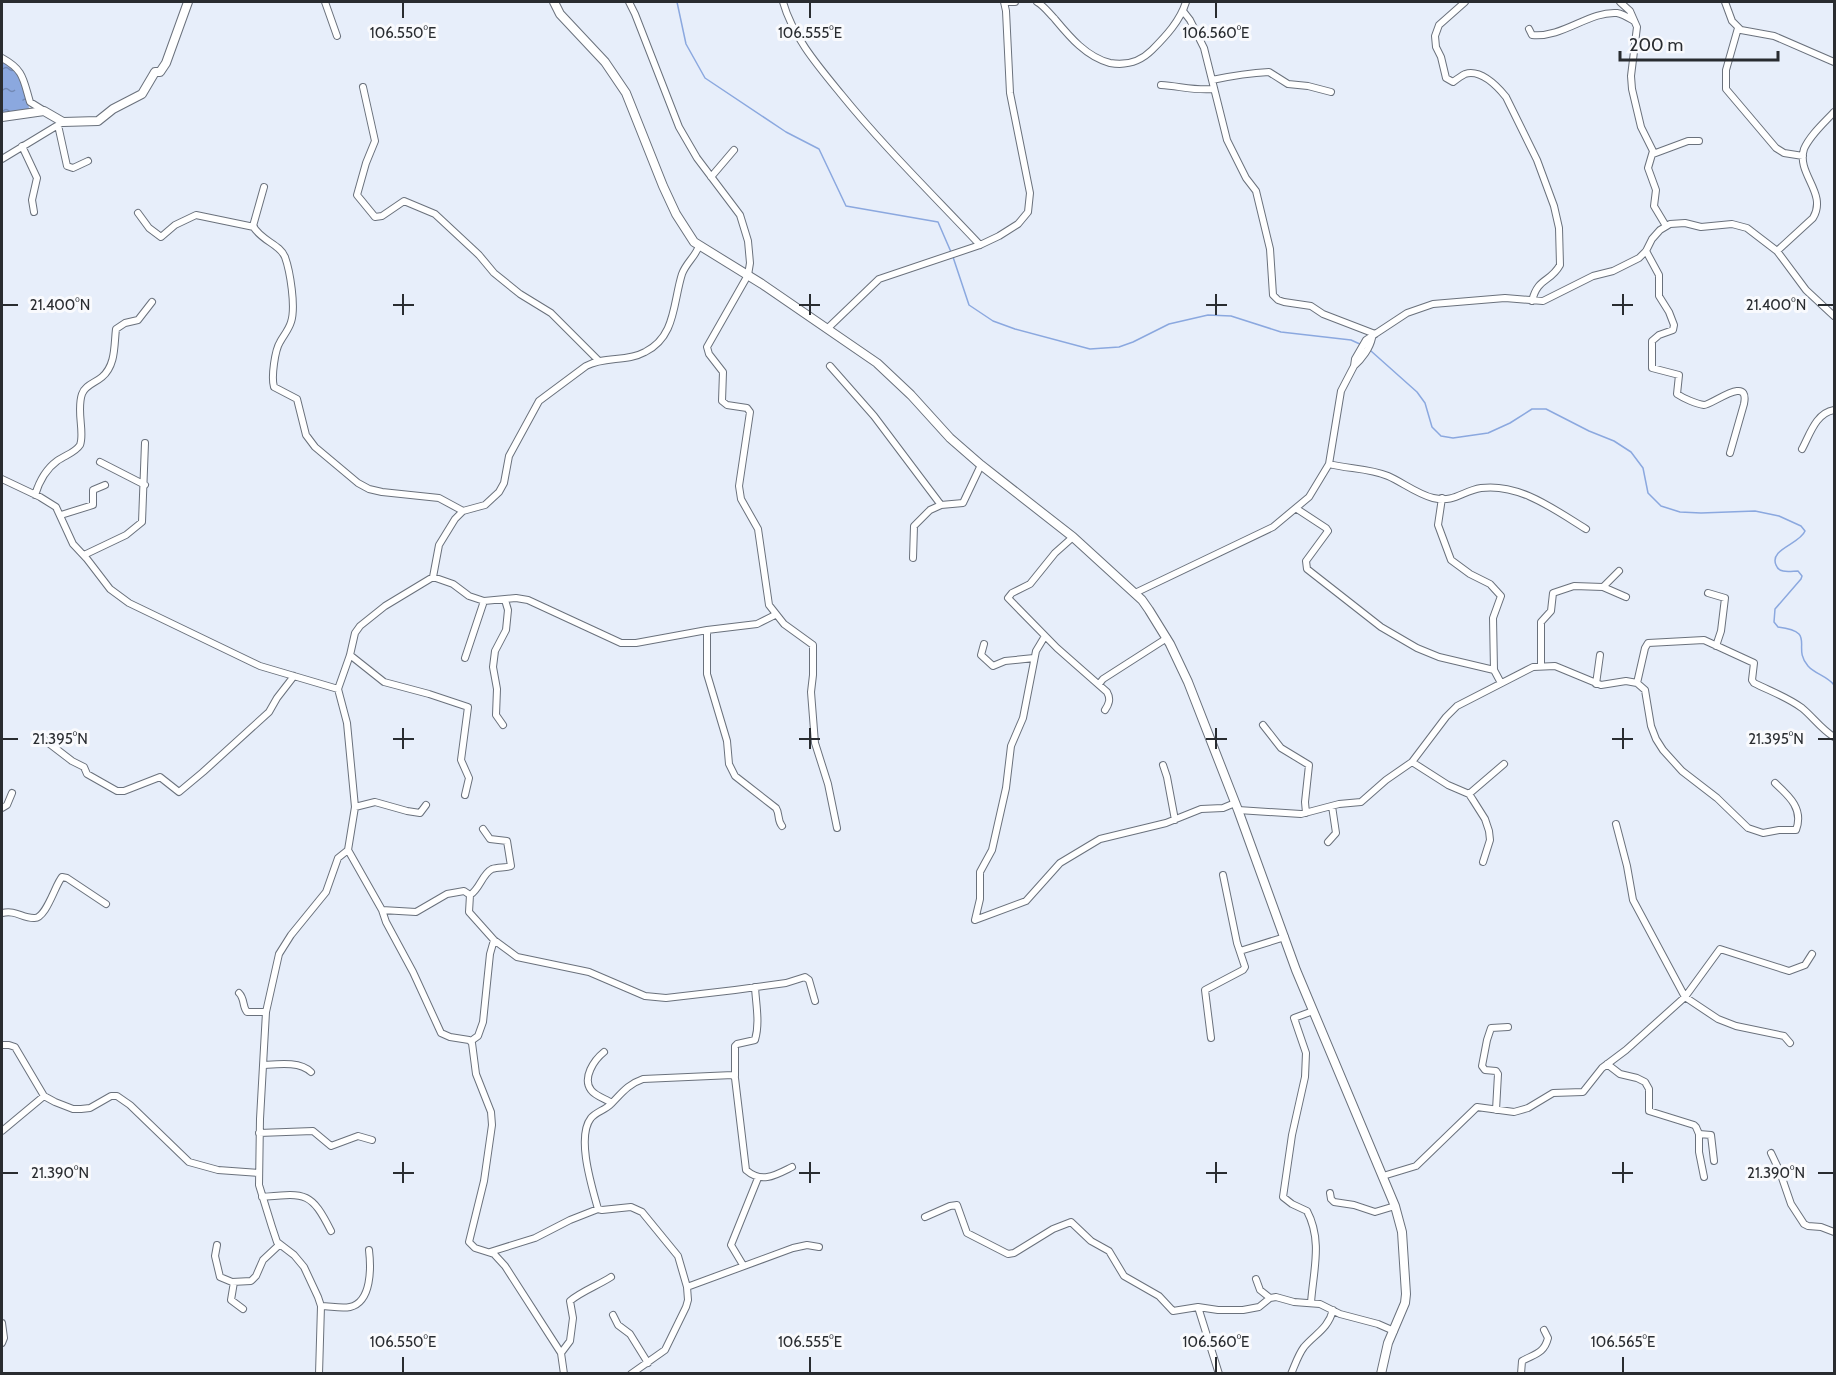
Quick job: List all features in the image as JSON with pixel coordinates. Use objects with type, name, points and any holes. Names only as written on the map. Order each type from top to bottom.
[{"type":"street","points":[[2,159],[61,123],[102,120],[113,109],[142,94],[154,72],[161,70],[171,53],[188,2]]},
{"type":"street","points":[[325,2],[337,36]]},
{"type":"street","points":[[554,2],[560,14],[605,63],[626,93],[663,186],[676,214],[692,239],[699,246],[748,275],[877,363],[950,438],[1073,537],[1135,593],[1167,638],[1188,682],[1296,970],[1395,1206],[1402,1232],[1406,1294],[1385,1351],[1381,1374]]},
{"type":"street","points":[[628,2],[635,14],[679,127],[697,158],[742,218],[750,252],[748,275],[707,347],[709,354],[723,372],[722,401],[727,405],[747,408],[750,412],[739,495],[758,526],[769,605],[784,624],[813,645],[811,692],[815,743],[828,784],[837,828]]},
{"type":"street","points":[[783,2],[793,28],[824,74],[876,136],[980,244]]},
{"type":"street","points":[[828,328],[878,280],[969,250],[1018,224],[1028,212],[1030,193],[1010,93],[1004,2],[1015,2]]},
{"type":"street","points":[[1037,2],[1086,51],[1106,62],[1124,64],[1139,60],[1150,52],[1167,35],[1183,11],[1186,2]]},
{"type":"street","points":[[1465,2],[1439,25],[1435,36],[1446,78],[1452,82],[1466,74],[1481,76],[1491,82],[1506,97],[1542,173],[1558,222],[1560,265],[1551,276],[1537,286],[1532,300]]},
{"type":"street","points":[[1620,2],[1630,11],[1637,27],[1631,76],[1632,88],[1641,127],[1652,147],[1653,154],[1648,168],[1656,190],[1654,206],[1666,226]]},
{"type":"street","points":[[1725,2],[1730,18],[1738,28],[1774,36],[1834,62]]},
{"type":"street","points":[[1183,11],[1204,48],[1227,140],[1246,178],[1256,191],[1270,249],[1273,295],[1284,302],[1311,306],[1323,314],[1373,336]]},
{"type":"street","points":[[1528,29],[1532,34],[1543,34],[1567,29],[1592,18],[1617,13],[1635,21]]},
{"type":"street","points":[[1738,28],[1726,70],[1724,87],[1776,148],[1784,153],[1803,156]]},
{"type":"street","points":[[2,58],[22,75],[30,102],[61,123],[67,166],[73,168],[88,161]]},
{"type":"street","points":[[1212,80],[1239,74],[1269,72],[1288,84],[1331,92]]},
{"type":"street","points":[[1161,85],[1184,86],[1196,91],[1214,89]]},
{"type":"street","points":[[363,87],[375,141],[357,195],[375,217],[382,216],[404,201],[431,211],[479,255],[494,273],[520,294],[555,317],[599,362]]},
{"type":"street","points":[[2,117],[46,112]]},
{"type":"street","points":[[1777,251],[1813,218],[1818,207],[1813,185],[1804,168],[1803,156],[1808,143],[1834,112]]},
{"type":"street","points":[[1653,154],[1688,141],[1699,141]]},
{"type":"street","points":[[22,146],[37,178],[32,200],[34,212]]},
{"type":"street","points":[[711,177],[734,150]]},
{"type":"street","points":[[254,227],[264,187]]},
{"type":"street","points":[[138,213],[149,228],[161,237],[175,225],[196,215],[254,227],[264,240],[282,252],[286,261],[292,297],[292,319],[278,345],[272,381],[276,389],[298,400],[303,428],[311,442],[366,488],[397,495],[439,498],[463,511]]},
{"type":"street","points":[[1135,593],[1273,527],[1309,497],[1329,464],[1341,391],[1354,366],[1355,359],[1373,336],[1407,313],[1433,304],[1495,299],[1543,301],[1593,276],[1613,271],[1639,258],[1646,251],[1652,239],[1666,226],[1685,223],[1708,228],[1740,225],[1754,232],[1777,251],[1806,290],[1834,316]]},
{"type":"street","points":[[433,578],[441,542],[447,530],[463,511],[485,505],[499,492],[504,483],[509,456],[540,401],[586,366],[630,358],[646,352],[663,337],[673,318],[682,273],[699,246]]},
{"type":"street","points":[[1646,251],[1659,275],[1659,296],[1669,312],[1674,328],[1659,334],[1652,342],[1652,368],[1679,375],[1677,394],[1702,405],[1709,404],[1735,391],[1742,394],[1745,399],[1730,453]]},
{"type":"street","points":[[35,495],[38,483],[53,464],[72,453],[79,445],[81,435],[79,408],[82,393],[88,385],[107,372],[115,351],[116,329],[125,323],[138,320],[152,302]]},
{"type":"street","points":[[830,366],[874,416],[941,505]]},
{"type":"street","points":[[1802,449],[1820,417],[1834,410]]},
{"type":"street","points":[[84,555],[126,535],[139,526],[143,519],[146,442]]},
{"type":"street","points":[[100,462],[145,485]]},
{"type":"street","points":[[1329,464],[1383,474],[1426,496],[1456,498],[1472,490],[1485,488],[1523,493],[1557,510],[1586,529]]},
{"type":"street","points":[[913,558],[914,526],[930,510],[941,505],[963,503],[981,465]]},
{"type":"street","points":[[2,479],[50,502],[62,515],[73,544],[110,589],[129,603],[247,660],[338,689]]},
{"type":"street","points":[[62,515],[93,505],[93,490],[105,485]]},
{"type":"street","points":[[1442,498],[1438,525],[1451,560],[1490,585],[1501,596],[1493,618],[1494,670],[1501,683]]},
{"type":"street","points":[[1297,509],[1328,531],[1306,561],[1307,569],[1381,627],[1417,648],[1439,657],[1494,670]]},
{"type":"street","points":[[1073,537],[1054,553],[1030,584],[1008,596],[1057,648],[1110,696],[1105,710]]},
{"type":"street","points":[[1603,587],[1619,570]]},
{"type":"street","points":[[471,1041],[466,1038],[450,1037],[441,1032],[382,910],[348,850],[355,807],[347,723],[338,689],[355,633],[384,606],[433,578],[453,584],[469,596],[484,601],[516,598],[528,600],[621,643],[636,643],[707,630],[757,624],[775,615]]},
{"type":"street","points":[[1541,665],[1541,622],[1551,611],[1553,593],[1574,586],[1603,587],[1626,597]]},
{"type":"street","points":[[1708,592],[1725,598],[1721,631],[1716,645]]},
{"type":"street","points":[[503,725],[496,715],[497,689],[493,667],[495,651],[506,630],[508,610],[505,600]]},
{"type":"street","points":[[465,658],[484,601]]},
{"type":"street","points":[[707,630],[707,674],[728,741],[729,764],[735,776],[776,808],[778,821],[782,826]]},
{"type":"street","points":[[1045,636],[1034,658],[1023,718],[1011,746],[1006,788],[992,850],[980,872],[980,899],[975,920],[1026,901],[1060,863],[1100,839],[1175,820],[1201,809],[1236,806],[1293,814],[1361,802],[1386,780],[1412,762],[1450,712],[1466,700],[1533,666],[1563,668],[1604,686],[1620,682],[1637,683],[1646,690],[1651,726],[1662,750],[1682,771],[1723,804],[1742,824],[1763,833],[1779,830],[1795,831],[1798,825],[1797,809],[1775,783]]},
{"type":"street","points":[[1099,684],[1103,679],[1167,638]]},
{"type":"street","points":[[1637,683],[1648,643],[1704,639],[1754,663],[1752,680],[1754,683],[1802,708],[1834,737]]},
{"type":"street","points":[[984,644],[981,655],[993,666],[1034,658]]},
{"type":"street","points":[[350,655],[384,682],[467,706],[461,760],[469,778],[465,795]]},
{"type":"street","points":[[1596,684],[1600,655]]},
{"type":"street","points":[[42,738],[84,767],[87,774],[112,790],[124,791],[160,777],[176,792],[179,792],[270,712],[277,698],[294,676]]},
{"type":"street","points":[[1263,725],[1281,747],[1308,765],[1306,813]]},
{"type":"street","points":[[1412,762],[1448,785],[1469,794],[1485,819],[1489,831],[1490,840],[1483,862]]},
{"type":"street","points":[[1469,794],[1504,764]]},
{"type":"street","points":[[1163,765],[1175,820]]},
{"type":"street","points":[[2,808],[7,805],[12,793]]},
{"type":"street","points":[[355,807],[375,801],[420,813],[426,805]]},
{"type":"street","points":[[1328,842],[1335,833],[1332,806]]},
{"type":"street","points":[[1616,824],[1627,866],[1632,900],[1685,997],[1726,1022],[1784,1036],[1790,1043]]},
{"type":"street","points":[[470,896],[476,892],[488,871],[511,866],[507,841],[490,839],[483,829]]},
{"type":"street","points":[[319,1374],[321,1306],[304,1268],[294,1255],[279,1245],[262,1197],[258,1173],[259,1133],[266,1012],[279,954],[291,935],[326,892],[334,867],[341,854],[348,850]]},
{"type":"street","points":[[1211,1038],[1205,990],[1245,968],[1237,943],[1223,874]]},
{"type":"street","points":[[2,913],[12,911],[34,918],[39,917],[50,902],[62,877],[106,903]]},
{"type":"street","points":[[382,910],[416,912],[455,892],[464,891],[470,896]]},
{"type":"street","points":[[470,896],[469,912],[494,940],[524,960],[589,972],[645,996],[666,998],[786,983],[805,977],[809,980],[815,1001]]},
{"type":"street","points":[[1240,951],[1285,937]]},
{"type":"street","points":[[471,1041],[478,1036],[483,1022],[490,954],[494,940]]},
{"type":"street","points":[[1383,1176],[1416,1166],[1474,1108],[1520,1111],[1553,1093],[1583,1092],[1606,1064],[1626,1050],[1685,997],[1720,949],[1789,971],[1805,965],[1812,954]]},
{"type":"street","points":[[755,987],[758,1020],[755,1040],[735,1046],[735,1076],[745,1168],[758,1178],[773,1176],[792,1167]]},
{"type":"street","points":[[239,993],[243,997],[246,1011],[266,1012]]},
{"type":"street","points":[[1311,1303],[1312,1280],[1317,1258],[1314,1231],[1307,1211],[1283,1197],[1292,1135],[1305,1077],[1305,1048],[1294,1018],[1313,1011]]},
{"type":"street","points":[[1496,1110],[1498,1074],[1496,1071],[1485,1070],[1482,1066],[1486,1040],[1491,1028],[1508,1027]]},
{"type":"street","points":[[471,1041],[476,1074],[491,1112],[492,1125],[484,1181],[469,1242],[475,1248],[498,1257],[511,1274],[561,1353],[564,1374]]},
{"type":"street","points":[[2,1045],[15,1047],[44,1096],[63,1106],[90,1108],[111,1096],[121,1097],[189,1162],[218,1170],[258,1173]]},
{"type":"street","points":[[604,1053],[592,1064],[589,1084],[593,1092],[612,1103]]},
{"type":"street","points":[[1606,1064],[1620,1074],[1645,1082],[1649,1089],[1649,1111],[1696,1127],[1699,1133],[1699,1152],[1704,1178]]},
{"type":"street","points":[[263,1065],[289,1065],[311,1072]]},
{"type":"street","points":[[598,1209],[587,1162],[586,1132],[592,1116],[612,1103],[630,1085],[643,1079],[735,1076]]},
{"type":"street","points":[[2,1131],[44,1096]]},
{"type":"street","points":[[259,1133],[313,1131],[331,1146],[358,1136],[372,1140]]},
{"type":"street","points":[[1699,1133],[1711,1135],[1714,1161]]},
{"type":"street","points":[[1771,1154],[1791,1204],[1804,1224],[1834,1232]]},
{"type":"street","points":[[743,1265],[731,1245],[758,1178]]},
{"type":"street","points":[[1330,1193],[1334,1202],[1354,1205],[1375,1212],[1395,1206]]},
{"type":"street","points":[[262,1197],[295,1194],[308,1197],[322,1214],[331,1231]]},
{"type":"street","points":[[925,1217],[957,1205],[967,1233],[1008,1254],[1014,1253],[1053,1229],[1071,1222],[1091,1240],[1109,1251],[1124,1276],[1159,1296],[1172,1311],[1198,1307],[1243,1311],[1258,1306],[1270,1298]]},
{"type":"street","points":[[490,1252],[535,1238],[598,1209],[631,1207],[642,1212],[678,1257],[687,1287],[688,1300],[664,1350],[631,1374]]},
{"type":"street","points":[[217,1245],[215,1256],[219,1274],[222,1279],[234,1282],[251,1281],[256,1276],[263,1260],[279,1245]]},
{"type":"street","points":[[687,1287],[801,1246],[819,1247]]},
{"type":"street","points":[[321,1306],[350,1307],[362,1299],[370,1272],[369,1250]]},
{"type":"street","points":[[561,1353],[570,1341],[573,1318],[570,1301],[583,1291],[593,1288],[610,1277]]},
{"type":"street","points":[[1256,1279],[1260,1290],[1270,1298],[1320,1304],[1340,1314],[1394,1331]]},
{"type":"street","points":[[234,1282],[231,1300],[243,1309]]},
{"type":"street","points":[[1198,1307],[1219,1374]]},
{"type":"street","points":[[1292,1374],[1303,1349],[1320,1333],[1333,1310]]},
{"type":"street","points":[[613,1315],[618,1325],[630,1334],[648,1363]]},
{"type":"street","points":[[2,1323],[4,1338],[2,1343]]},
{"type":"street","points":[[1521,1374],[1522,1361],[1545,1347],[1548,1338],[1544,1330]]},
{"type":"water","points":[[2,61],[15,69],[23,81],[29,110],[2,115]]},
{"type":"waterway","points":[[677,2],[686,44],[705,78],[786,132],[819,149],[846,206],[938,222],[951,252]]},
{"type":"waterway","points":[[953,257],[969,305],[993,321],[1090,349],[1119,347],[1169,324],[1208,315],[1231,316],[1281,332],[1351,340],[1362,345]]},
{"type":"waterway","points":[[1371,351],[1417,392],[1425,403],[1432,427],[1441,436],[1453,438],[1488,433],[1532,409],[1546,409],[1614,441],[1631,452],[1643,468],[1648,493],[1661,506],[1680,512],[1755,511],[1779,516],[1801,526],[1805,531],[1802,536],[1781,551],[1775,559],[1780,570],[1798,571],[1802,576],[1775,609],[1774,622],[1778,627],[1790,629],[1801,637],[1803,659],[1808,666],[1834,685]]}]
